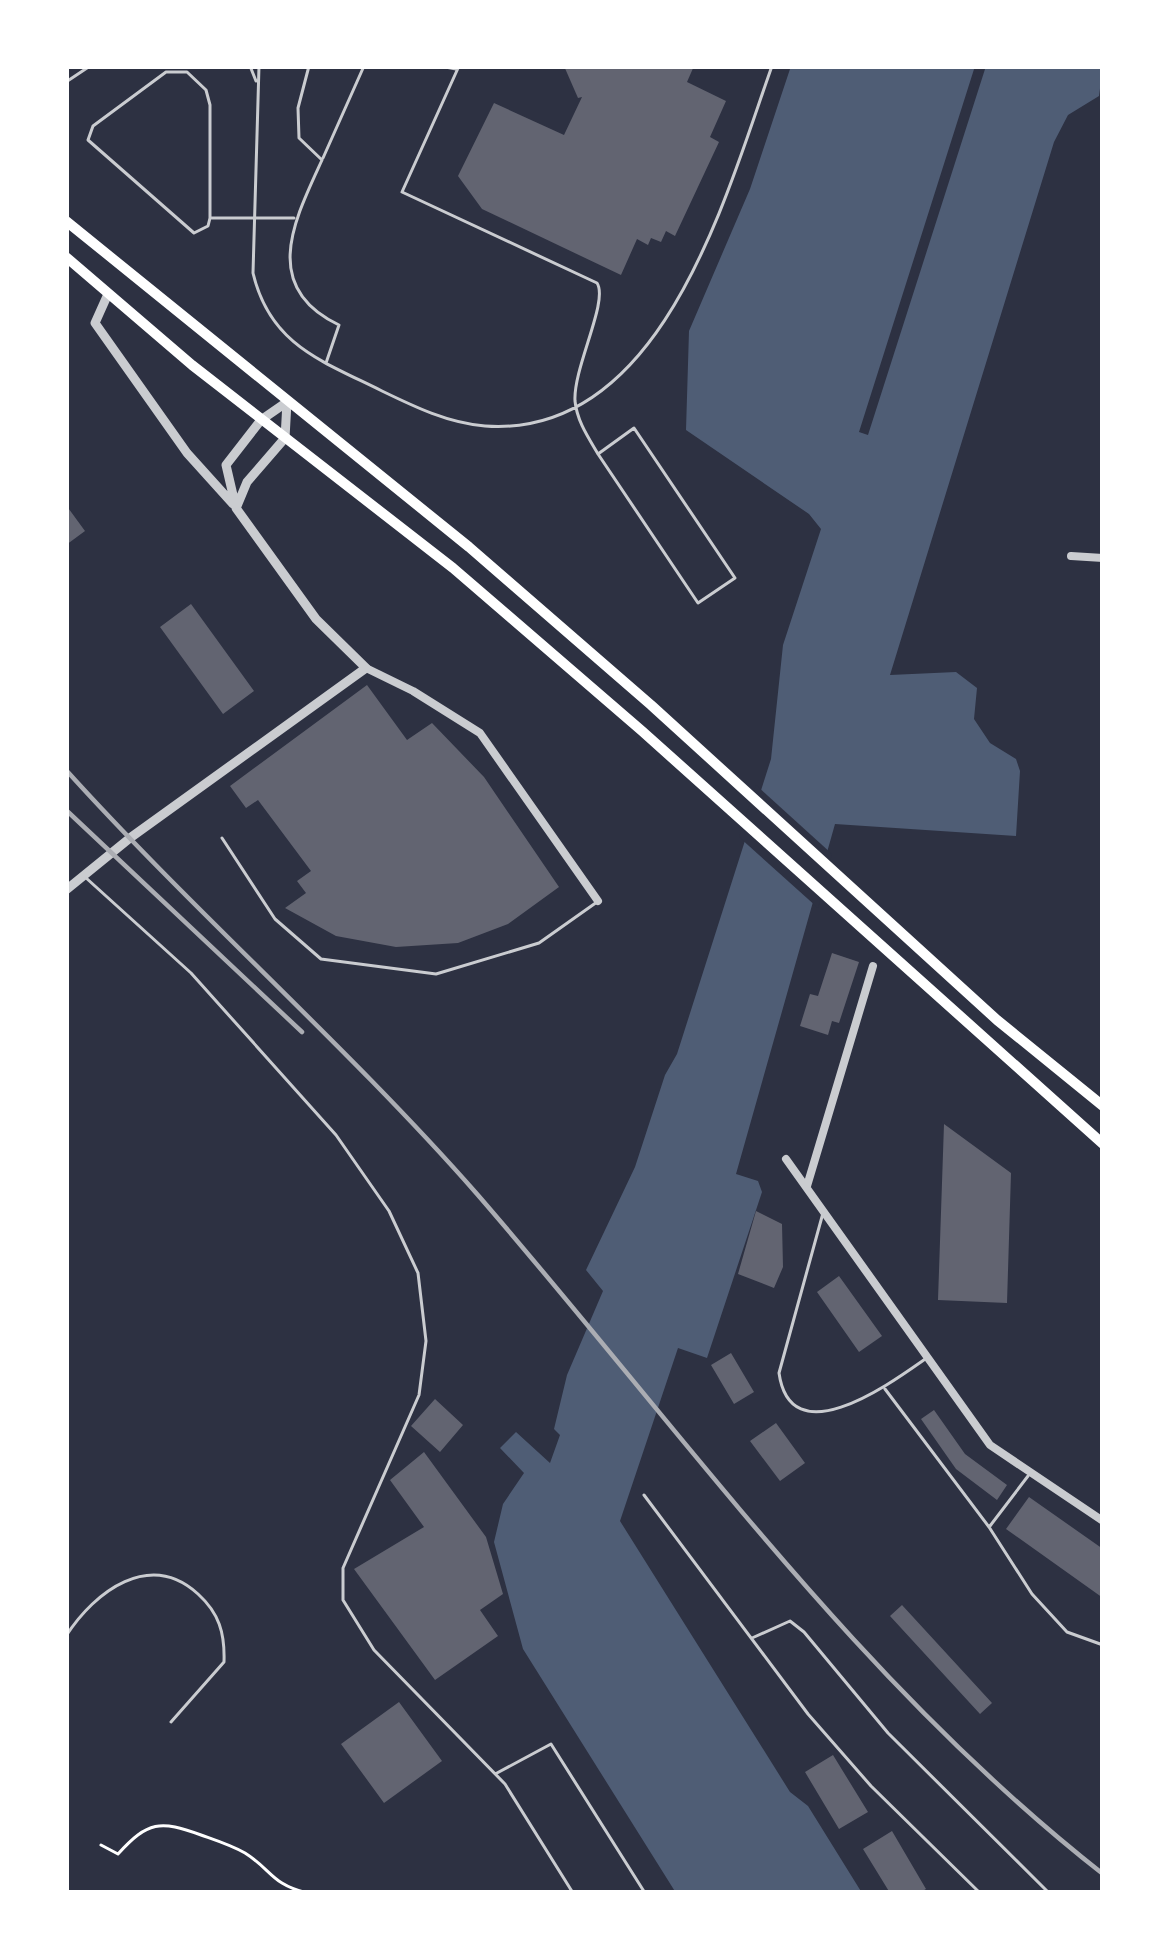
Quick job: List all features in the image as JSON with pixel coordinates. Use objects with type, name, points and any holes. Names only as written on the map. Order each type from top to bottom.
[{"type":"main road","points":[[66,221],[469,547],[651,705],[997,1020],[1103,1106]]},
{"type":"main road","points":[[66,257],[261,420],[453,568],[1103,1144]]},
{"type":"street","points":[[108,294],[95,323],[187,453],[236,508],[316,620],[366,668],[480,733],[598,901]]},
{"type":"street","points":[[236,508],[226,465],[261,420],[287,402]]},
{"type":"street","points":[[236,508],[247,482],[285,438],[287,402]]},
{"type":"street","points":[[1071,556],[1103,558]]},
{"type":"street","points":[[66,890],[130,838],[366,668]]},
{"type":"street","points":[[807,1187],[873,966]]},
{"type":"street","points":[[786,1159],[991,1445],[1103,1521]]},
{"type":"lane","points":[[66,82],[90,66]]},
{"type":"lane","points":[[250,66],[257,82]]},
{"type":"lane","points":[[260,66],[253,273],[259,298],[273,323],[296,346],[421,409],[488,427],[552,417],[575,407],[616,383],[639,359],[700,252],[772,66]]},
{"type":"lane","points":[[309,66],[298,108],[299,138],[322,160]]},
{"type":"lane","points":[[326,363],[340,329],[304,301],[296,287],[291,242],[294,218],[364,66]]},
{"type":"lane","points":[[440,66],[458,68],[402,192],[597,283],[602,300],[580,357],[575,407],[598,454],[698,603],[735,578],[634,428],[598,454]]},
{"type":"lane","points":[[166,72],[187,72],[206,90],[210,218],[208,226],[194,233],[88,140],[93,126],[166,72]]},
{"type":"lane","points":[[210,218],[294,218]]},
{"type":"lane","points":[[221,838],[275,919],[321,959],[436,974],[539,943],[598,901]]},
{"type":"lane","points":[[84,876],[191,973],[336,1135],[389,1211],[418,1273],[426,1341],[419,1396],[344,1568],[343,1600],[374,1650],[495,1774],[574,1893]]},
{"type":"lane","points":[[824,1211],[779,1373],[788,1396],[812,1411],[851,1405],[928,1357]]},
{"type":"lane","points":[[884,1388],[989,1527],[1031,1594],[1066,1632],[1103,1645]]},
{"type":"lane","points":[[989,1527],[1031,1472]]},
{"type":"lane","points":[[644,1495],[808,1714],[871,1786],[980,1893]]},
{"type":"lane","points":[[66,1636],[96,1600],[134,1577],[166,1574],[195,1591],[220,1620],[224,1662],[171,1722]]},
{"type":"lane","points":[[752,1638],[790,1621],[804,1632],[888,1733],[1049,1893]]},
{"type":"lane","points":[[495,1774],[551,1744],[645,1893]]},
{"type":"path","points":[[101,1845],[118,1854],[140,1832],[171,1824],[245,1853],[281,1886],[308,1893]]},
{"type":"water","points":[[791,66],[975,66],[859,432],[868,435],[986,66],[1103,66],[1099,96],[1068,115],[1054,142],[890,675],[956,672],[977,688],[974,719],[990,743],[1016,759],[1020,771],[1016,836],[835,824],[736,1174],[758,1181],[762,1192],[707,1358],[678,1348],[620,1521],[790,1792],[808,1806],[862,1893],[676,1893],[523,1649],[494,1542],[503,1504],[524,1473],[500,1448],[516,1432],[550,1463],[560,1435],[554,1429],[567,1375],[603,1291],[586,1270],[635,1167],[665,1075],[677,1054],[771,759],[783,645],[821,529],[809,514],[686,430],[689,331],[750,189]]},
{"type":"pier","points":[[756,785],[832,854],[818,908],[739,837]]},
{"type":"building","points":[[564,66],[694,66],[687,82],[726,101],[710,137],[719,142],[675,236],[666,231],[661,242],[651,238],[648,245],[637,239],[621,275],[482,209],[458,176],[494,103],[564,135],[582,97],[578,98]]},
{"type":"building","points":[[66,505],[85,531],[66,545]]},
{"type":"building","points":[[191,604],[254,691],[223,714],[160,627]]},
{"type":"building","points":[[367,685],[407,740],[432,723],[484,777],[559,887],[508,924],[458,943],[396,947],[336,936],[285,908],[306,893],[297,881],[311,871],[258,800],[246,808],[230,786]]},
{"type":"building","points":[[832,953],[859,962],[839,1023],[832,1021],[828,1035],[800,1026],[810,994],[818,996]]},
{"type":"building","points":[[944,1124],[1011,1173],[1007,1303],[938,1300]]},
{"type":"building","points":[[756,1211],[782,1224],[783,1267],[774,1288],[738,1274]]},
{"type":"building","points":[[839,1276],[882,1336],[859,1352],[817,1292]]},
{"type":"building","points":[[731,1353],[754,1392],[734,1404],[711,1365]]},
{"type":"building","points":[[435,1399],[463,1425],[440,1452],[411,1426]]},
{"type":"building","points":[[934,1410],[965,1454],[1007,1485],[997,1500],[956,1469],[921,1419]]},
{"type":"building","points":[[776,1423],[805,1463],[780,1481],[750,1441]]},
{"type":"building","points":[[424,1452],[486,1537],[503,1594],[480,1610],[498,1636],[435,1680],[354,1569],[424,1527],[390,1480]]},
{"type":"building","points":[[1029,1497],[1103,1549],[1103,1598],[1006,1529]]},
{"type":"building","points":[[902,1605],[992,1703],[980,1714],[890,1616]]},
{"type":"building","points":[[399,1702],[442,1761],[384,1803],[341,1744]]},
{"type":"building","points":[[833,1755],[868,1812],[839,1829],[805,1772]]},
{"type":"building","points":[[892,1831],[926,1889],[919,1893],[890,1893],[863,1849]]},
{"type":"railway","points":[[66,770],[477,1194],[851,1636],[1014,1799],[1103,1874]]},
{"type":"railway","points":[[66,810],[302,1032]]}]
